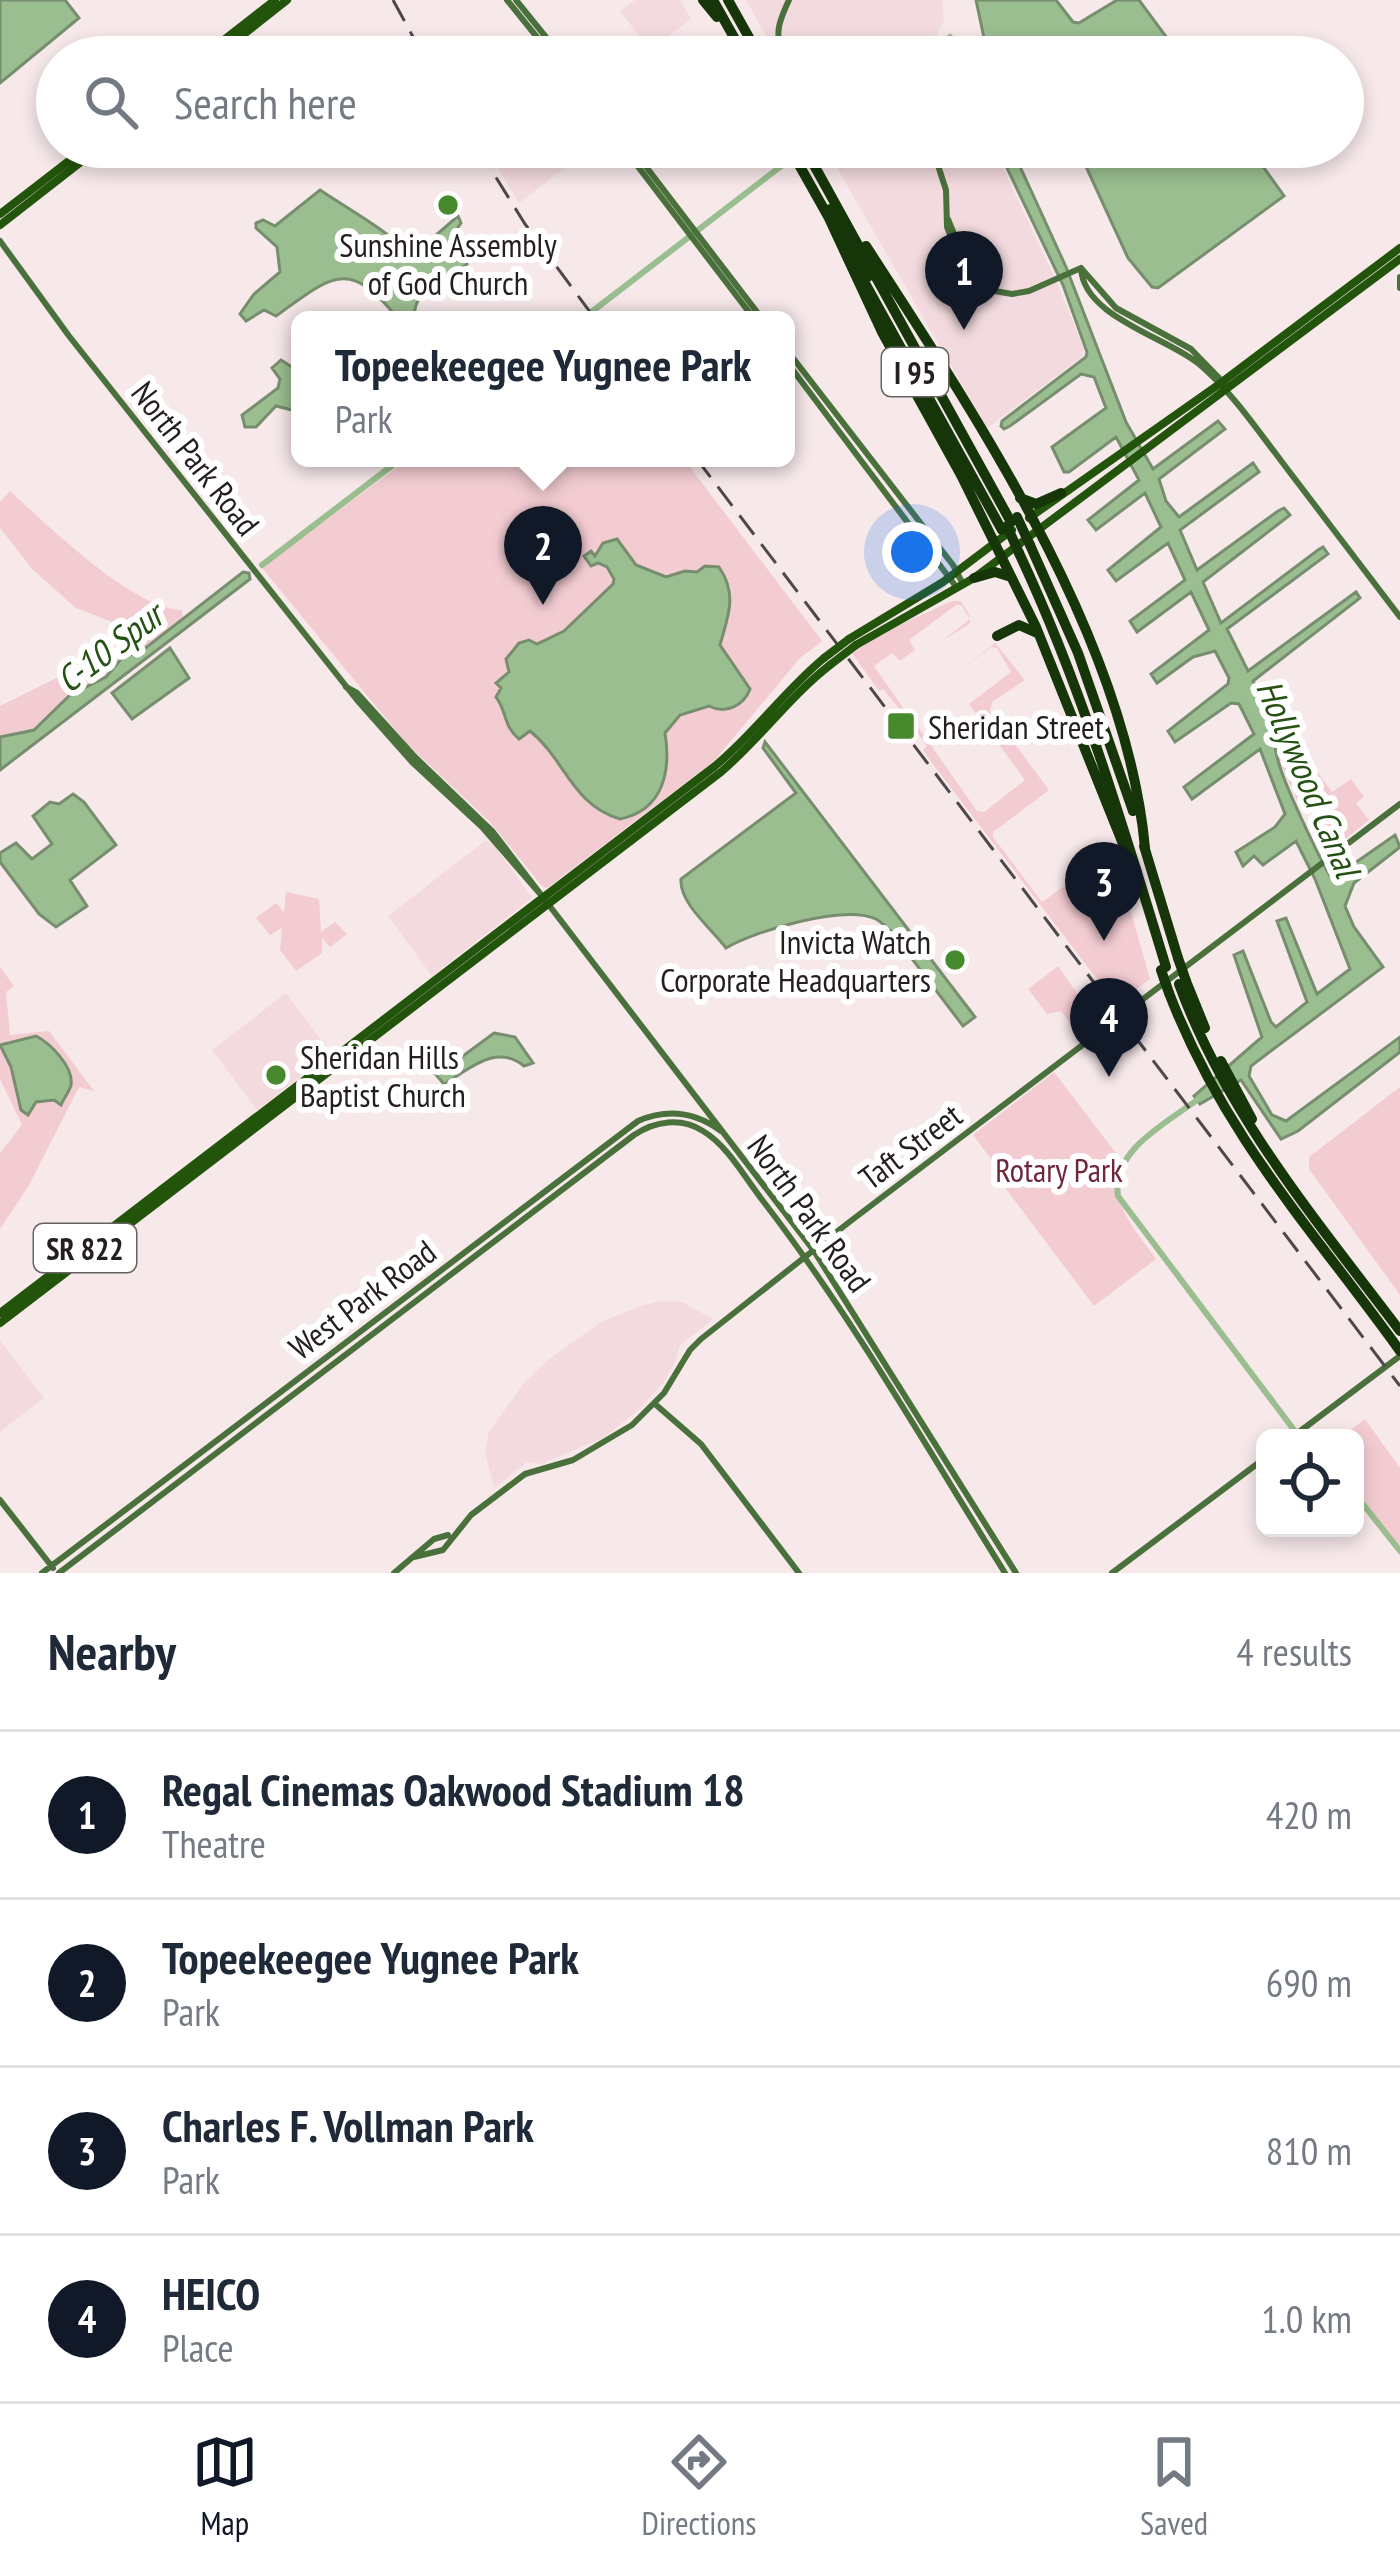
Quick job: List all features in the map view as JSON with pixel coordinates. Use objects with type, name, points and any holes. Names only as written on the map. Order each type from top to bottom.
[{"type":"highway","points":[[718,0],[717,17],[732,36]]},
{"type":"highway","points":[[718,0],[748,36]]},
{"type":"highway","points":[[718,0],[738,36]]},
{"type":"highway","name":"I 95","points":[[808,168],[826,214],[1022,551],[1177,987],[1265,1175],[1399,1344]]},
{"type":"highway","points":[[811,168],[1009,524]]},
{"type":"highway","name":"I 95","points":[[813,168],[866,246],[1084,671],[1145,848],[1169,964],[1215,1074],[1400,1319]]},
{"type":"highway","points":[[826,214],[863,296],[961,475],[1040,635],[1127,854]]},
{"type":"highway","points":[[866,246],[956,386],[1039,530],[1115,708],[1145,848]]},
{"type":"highway","points":[[1020,498],[1036,503],[1061,494]]},
{"type":"highway","points":[[1022,551],[1072,673],[1169,964]]},
{"type":"highway","points":[[965,583],[995,572],[1010,578]]},
{"type":"highway","points":[[997,636],[1019,625],[1040,635]]},
{"type":"main road","points":[[229,36],[275,0]]},
{"type":"main road","points":[[242,36],[287,0]]},
{"type":"main road","points":[[0,214],[63,168]]},
{"type":"main road","points":[[0,225],[73,168]]},
{"type":"main road","name":"SR 822","points":[[0,1313],[430,994],[733,751],[786,691],[1061,494],[1148,440],[1390,266],[1399,252]]},
{"type":"main road","name":"SR 822","points":[[1223,385],[1300,334],[1323,306],[1399,252]]},
{"type":"main road","name":"SR 822","points":[[852,642],[965,583],[1039,530],[1124,457]]},
{"type":"main road","name":"SR 822","points":[[0,1323],[431,982],[544,899]]},
{"type":"main road","points":[[430,994],[431,982]]},
{"type":"main road","points":[[89,1256],[92,1246],[122,1221]]},
{"type":"street","points":[[507,0],[539,36]]},
{"type":"street","points":[[516,0],[543,36]]},
{"type":"street","points":[[778,36],[789,0]]},
{"type":"street","points":[[643,168],[752,311]]},
{"type":"street","points":[[939,168],[964,273],[989,290],[1012,294],[1081,268],[1116,308],[1191,349],[1400,617]]},
{"type":"street","name":"North Park Road","points":[[0,242],[346,687],[412,762],[482,827],[544,899],[705,1108],[1005,1573]]},
{"type":"street","name":"North Park Road","points":[[0,251],[9,256]]},
{"type":"street","points":[[1400,277],[1400,288]]},
{"type":"street","points":[[795,362],[953,574]]},
{"type":"street","points":[[795,372],[953,574],[965,583]]},
{"type":"street","name":"Taft Street","points":[[394,1573],[432,1547],[443,1550],[443,1541],[460,1525],[525,1474],[584,1455],[625,1430],[655,1403],[690,1350],[1400,804]]},
{"type":"street","points":[[705,1108],[704,1125],[720,1137]]},
{"type":"street","name":"West Park Road","points":[[42,1573],[57,1571],[634,1135],[670,1122],[704,1125]]},
{"type":"street","name":"North Park Road","points":[[720,1137],[814,1251],[1016,1573]]},
{"type":"street","points":[[1302,1429],[1399,1344]]},
{"type":"street","points":[[655,1403],[701,1444],[799,1573]]},
{"type":"street","points":[[1112,1573],[1256,1465]]},
{"type":"street","points":[[0,1500],[57,1571]]},
{"type":"shaded area","points":[[0,0],[65,0],[79,18],[57,36],[36,36],[36,53],[0,83]]},
{"type":"shaded area","points":[[635,0],[680,0],[691,19],[669,36],[639,36],[620,11]]},
{"type":"shaded area","points":[[746,0],[942,0],[944,21],[936,36],[766,36]]},
{"type":"shaded area","points":[[976,0],[1056,0],[1079,23],[1117,0],[1139,0],[1166,36],[984,36]]},
{"type":"shaded area","points":[[498,168],[565,168],[519,203]]},
{"type":"shaded area","points":[[837,168],[1003,168],[1084,349],[1083,356],[987,428]]},
{"type":"shaded area","points":[[1007,168],[1021,168],[1066,267],[1126,422],[1153,469],[1218,421],[1225,429],[1159,479],[1166,501],[1179,517],[1253,463],[1259,472],[1180,530],[1197,570],[1278,511],[1284,508],[1290,515],[1203,582],[1221,623],[1318,550],[1323,547],[1328,554],[1227,629],[1248,671],[1356,592],[1360,598],[1253,681],[1287,785],[1332,879],[1395,835],[1400,847],[1354,883],[1345,906],[1383,967],[1251,1066],[1249,1076],[1272,1115],[1286,1121],[1400,1037],[1400,1052],[1281,1139],[1241,1080],[1200,1104],[1194,1096],[1262,1037],[1234,955],[1243,951],[1276,1027],[1307,1002],[1277,921],[1286,918],[1317,994],[1350,969],[1296,841],[1263,865],[1254,856],[1243,866],[1236,852],[1275,827],[1285,814],[1260,749],[1192,799],[1184,787],[1254,734],[1239,704],[1231,703],[1175,742],[1168,731],[1228,684],[1229,678],[1215,651],[1193,657],[1157,683],[1151,674],[1209,630],[1191,592],[1137,632],[1130,621],[1185,580],[1168,543],[1116,581],[1108,570],[1161,527],[1145,493],[1096,530],[1088,520],[1139,480],[1116,437],[1069,472],[1064,472],[1052,447],[1106,408],[1094,377],[1081,374],[1010,426],[1001,426],[1086,357],[1063,285]]},
{"type":"shaded area","points":[[1087,168],[1264,168],[1284,196],[1158,288],[1128,258]]},
{"type":"shaded area","points":[[320,190],[412,256],[458,216],[461,223],[452,236],[467,264],[424,293],[415,311],[391,311],[367,287],[340,279],[312,290],[276,316],[264,310],[246,321],[240,314],[254,294],[280,272],[277,247],[256,223],[263,220],[275,226]]},
{"type":"shaded area","points":[[281,360],[291,366],[291,410],[276,406],[256,427],[245,427],[242,415],[278,388],[280,379],[272,368]]},
{"type":"shaded area","points":[[617,539],[636,565],[666,577],[719,567],[730,596],[720,645],[750,689],[734,707],[709,706],[680,715],[665,733],[665,774],[655,798],[620,819],[591,803],[530,731],[519,739],[496,697],[501,688],[496,683],[509,672],[506,659],[519,643],[537,644],[564,631],[613,584],[607,567],[591,566],[584,556],[591,551],[595,556],[603,543]]},
{"type":"shaded area","points":[[243,572],[250,579],[0,770],[0,737],[34,730],[70,695],[106,677],[122,658],[143,650]]},
{"type":"shaded area","points":[[170,648],[189,678],[132,719],[112,693]]},
{"type":"shaded area","points":[[765,742],[975,1017],[963,1026],[891,931],[876,919],[822,917],[778,927],[726,948],[691,906],[681,879],[796,793],[763,748]]},
{"type":"shaded area","points":[[73,794],[116,845],[70,880],[87,906],[56,927],[39,914],[0,862],[0,853],[16,843],[32,859],[52,844],[33,816],[50,802],[59,804]]},
{"type":"shaded area","points":[[485,841],[492,842],[532,898],[432,976],[388,916]]},
{"type":"shaded area","points":[[286,993],[331,1053],[257,1110],[212,1050]]},
{"type":"shaded area","points":[[494,1033],[515,1037],[533,1063],[524,1066],[493,1058],[444,1084],[432,1070],[448,1055],[463,1056]]},
{"type":"shaded area","points":[[36,1036],[65,1063],[71,1085],[61,1105],[54,1100],[36,1102],[28,1115],[21,1110],[11,1067],[0,1045]]},
{"type":"shaded area","points":[[662,1301],[682,1302],[713,1319],[680,1345],[663,1383],[603,1438],[541,1464],[527,1462],[494,1488],[485,1452],[489,1432],[524,1383],[601,1322]]},
{"type":"shaded area","points":[[0,1340],[44,1398],[0,1432]]},
{"type":"green space","points":[[397,467],[690,467],[822,641],[799,659],[714,761],[547,888],[489,821],[407,744],[262,568]]},
{"type":"green space","points":[[10,491],[116,581],[162,606],[182,610],[183,619],[106,677],[70,695],[34,730],[0,737],[0,706],[123,645],[120,625],[76,608],[33,570],[0,528],[0,502]]},
{"type":"green space","points":[[960,601],[970,619],[956,605],[909,640],[915,650],[900,661],[892,653],[874,666],[906,712],[902,712],[883,689],[879,691],[852,653],[886,631]]},
{"type":"green space","points":[[995,643],[1025,680],[992,702],[990,711],[1049,790],[993,832],[993,837],[1042,902],[1070,882],[1078,892],[1117,863],[1150,979],[1116,1004],[929,759],[923,750],[927,746],[911,724],[914,721],[977,811],[984,812],[1025,780],[969,704],[1011,672],[997,648],[991,647],[953,676]]},
{"type":"green space","points":[[1297,744],[1332,792],[1351,779],[1364,797],[1356,803],[1369,820],[1334,848],[1316,805],[1302,812],[1278,758]]},
{"type":"green space","points":[[286,892],[319,899],[321,932],[335,922],[347,934],[330,947],[322,938],[322,953],[296,971],[280,950],[282,928],[270,935],[256,918],[276,903],[284,912]]},
{"type":"green space","points":[[1058,966],[1097,1022],[1079,1035],[1061,1011],[1047,1014],[1028,989]]},
{"type":"green space","points":[[0,967],[14,986],[6,992],[10,1035],[49,1031],[94,1091],[79,1087],[28,1187],[0,1229],[0,1153],[22,1125],[0,1079]]},
{"type":"green space","name":"Rotary Park","points":[[1054,1072],[1119,1157],[1119,1199],[1156,1259],[1094,1306],[1000,1181],[1004,1176],[973,1135]]},
{"type":"green space","points":[[1400,1087],[1400,1295],[1309,1169],[1309,1157]]},
{"type":"green space","points":[[1365,1419],[1400,1468],[1400,1550],[1364,1500],[1364,1429],[1352,1429]]},
{"type":"waterway","name":"C-10 Spur","points":[[593,311],[779,168]]},
{"type":"waterway","name":"C-10 Spur","points":[[262,565],[390,467]]},
{"type":"waterway","name":"Hollywood Canal","points":[[1201,1097],[1133,1151],[1118,1179],[1118,1196],[1293,1429]]},
{"type":"waterway","name":"Hollywood Canal","points":[[1364,1505],[1400,1551]]},
{"type":"railway","points":[[393,0],[413,36]]},
{"type":"railway","points":[[490,168],[589,311]]},
{"type":"railway","points":[[703,467],[1400,1386]]},
{"type":"place","name":"Sunshine Assembly of God Church","points":[[448,205]]},
{"type":"place","name":"Regal Cinemas Oakwood Stadium 18","points":[[964,330]]},
{"type":"place","name":"Topeekeegee Yugnee Park","points":[[543,605]]},
{"type":"place","name":"Sheridan Street","points":[[901,726]]},
{"type":"place","name":"Charles F. Vollman Park","points":[[1104,941]]},
{"type":"place","name":"Invicta Watch Corporate Headquarters","points":[[955,960]]},
{"type":"place","name":"Sheridan Hills Baptist Church","points":[[276,1075]]},
{"type":"place","name":"HEICO","points":[[1109,1077]]}]
